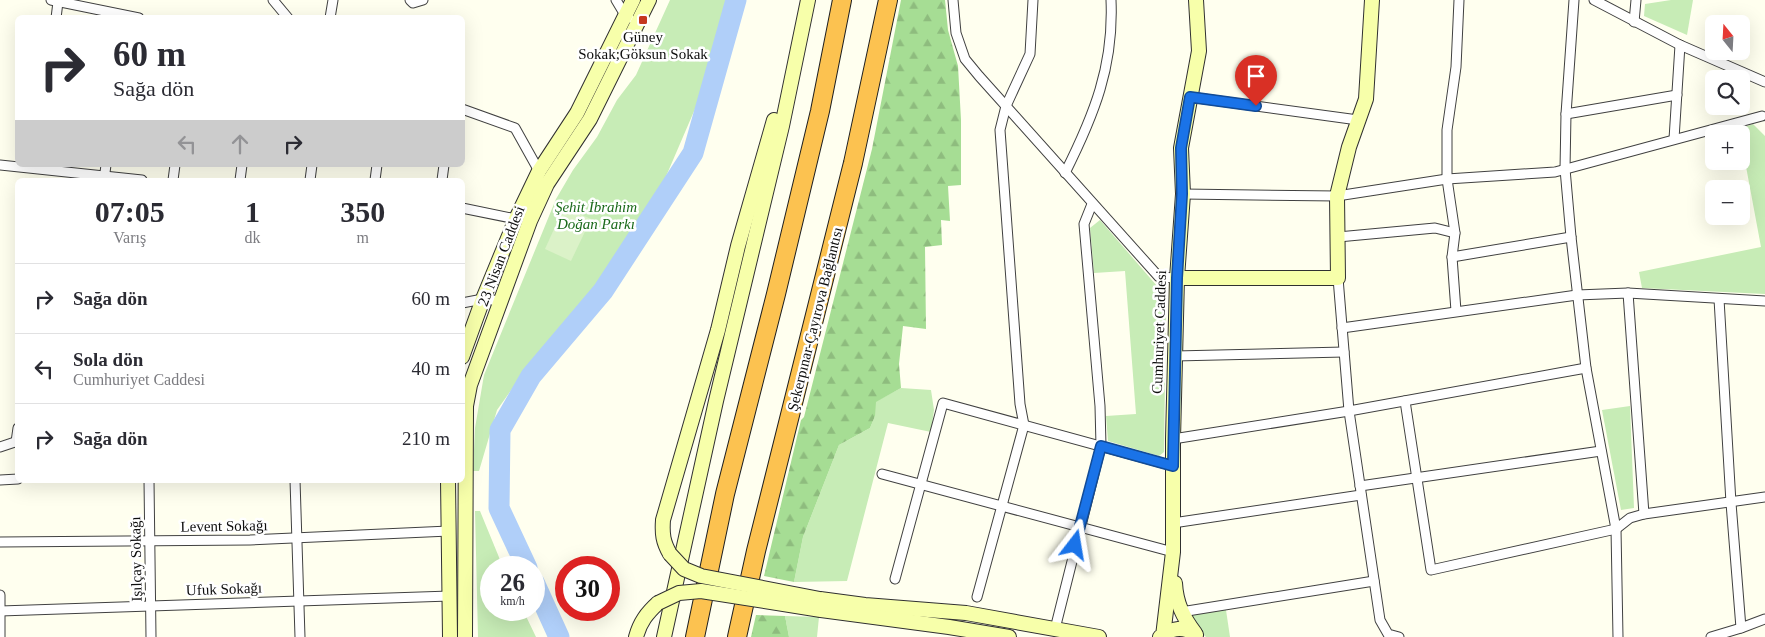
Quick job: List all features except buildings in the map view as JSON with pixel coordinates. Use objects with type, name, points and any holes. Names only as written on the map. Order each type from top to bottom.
[{"type":"highway","points":[[695,637],[725,494],[820,111],[842,0]]},
{"type":"highway","name":"Şekerpınar-Çayırova Bağlantısı","points":[[737,637],[756,550],[853,163],[888,0]]},
{"type":"street","points":[[273,0],[286,15]]},
{"type":"street","points":[[330,15],[333,0]]},
{"type":"street","points":[[410,0],[413,3],[424,0]]},
{"type":"street","points":[[616,0],[625,15],[636,24]]},
{"type":"street","name":"23 Nisan Caddesi","points":[[465,349],[516,219],[539,171],[577,113],[633,0]]},
{"type":"street","name":"23 Nisan Caddesi","points":[[465,434],[466,406],[470,385],[530,221],[547,184],[590,118],[649,0]]},
{"type":"street","points":[[808,0],[738,246],[718,330],[663,520],[662,534],[664,545],[684,568],[701,576],[952,632],[1009,637]]},
{"type":"street","points":[[664,637],[716,401],[782,126],[808,0]]},
{"type":"street","points":[[952,0],[956,33],[965,59],[1158,277],[1338,278]]},
{"type":"street","points":[[976,597],[1024,425],[1020,404],[1000,130],[1006,106],[1030,54],[1033,0]]},
{"type":"street","points":[[1065,173],[1088,126],[1105,73],[1112,21],[1111,0]]},
{"type":"street","name":"Cumhuriyet Caddesi","points":[[1161,637],[1173,552],[1173,439],[1177,278],[1182,194],[1181,148],[1199,51],[1196,0]]},
{"type":"street","points":[[1372,0],[1366,99],[1349,147],[1337,196],[1338,278],[1349,411],[1380,620],[1388,634],[1398,637]]},
{"type":"street","points":[[1456,311],[1452,257],[1456,233],[1447,179],[1447,130],[1456,67],[1459,0]]},
{"type":"street","points":[[1574,0],[1566,114],[1565,169],[1586,368],[1616,530],[1618,637]]},
{"type":"street","points":[[1594,0],[1680,45],[1765,82]]},
{"type":"street","points":[[1634,22],[1636,0]]},
{"type":"street","points":[[56,15],[55,1],[121,15]]},
{"type":"street","points":[[1674,139],[1680,45]]},
{"type":"street","points":[[1566,114],[1677,95]]},
{"type":"street","points":[[1190,97],[1358,120]]},
{"type":"street","points":[[465,110],[515,128],[539,171]]},
{"type":"street","points":[[1182,194],[1337,196],[1447,179],[1554,172],[1764,115]]},
{"type":"street","points":[[0,165],[15,166]]},
{"type":"street","points":[[38,167],[104,178]]},
{"type":"street","points":[[1055,629],[1101,446],[1100,406],[1084,224],[1092,204]]},
{"type":"street","points":[[465,209],[516,219]]},
{"type":"street","points":[[1338,237],[1435,228],[1456,233]]},
{"type":"street","points":[[1452,257],[1571,237]]},
{"type":"street","points":[[1342,328],[1577,295],[1628,293],[1765,301]]},
{"type":"street","points":[[1628,293],[1644,514]]},
{"type":"street","points":[[465,302],[483,299],[501,301]]},
{"type":"street","points":[[1719,299],[1731,503],[1741,628]]},
{"type":"street","points":[[1175,356],[1344,352]]},
{"type":"street","points":[[1173,439],[1349,411],[1586,368]]},
{"type":"street","points":[[1405,401],[1430,570],[1616,530],[1630,518],[1644,514],[1765,497]]},
{"type":"street","points":[[895,579],[943,403],[1173,466]]},
{"type":"street","points":[[0,447],[15,443]]},
{"type":"street","points":[[1173,523],[1360,490],[1416,478],[1601,451]]},
{"type":"street","points":[[882,474],[1173,552],[1175,594],[1181,612],[1197,635]]},
{"type":"street","points":[[0,480],[15,479]]},
{"type":"street","name":"Işılçay Sokağı","points":[[149,483],[151,637]]},
{"type":"street","points":[[295,483],[300,637]]},
{"type":"street","points":[[448,483],[450,637]]},
{"type":"street","name":"23 Nisan Caddesi","points":[[464,483],[465,637]]},
{"type":"street","name":"Levent Sokağı","points":[[0,542],[297,538],[449,531]]},
{"type":"street","points":[[1181,612],[1374,581]]},
{"type":"street","points":[[636,637],[641,623],[648,612],[658,603],[679,593],[701,591],[820,604],[865,605],[966,613],[1099,637]]},
{"type":"street","points":[[0,595],[0,637]]},
{"type":"street","name":"Ufuk Sokağı","points":[[0,611],[450,596]]},
{"type":"street","points":[[1711,637],[1765,619]]},
{"type":"street","points":[[1161,637],[1170,631],[1179,629],[1189,630],[1197,635]]},
{"type":"green space","name":"Şehit İbrahim Doğan Parkı","points":[[670,0],[729,0],[707,81],[664,181],[620,258],[565,330],[522,375],[497,410],[479,471],[473,471],[475,428],[484,375],[556,199],[573,170],[597,137],[617,100],[636,75]]},
{"type":"green space","points":[[901,0],[945,0],[948,30],[958,66],[961,120],[961,185],[948,186],[950,221],[941,220],[942,245],[925,247],[926,329],[903,326],[899,364],[901,388],[876,402],[875,416],[870,428],[839,445],[803,537],[794,582],[764,576],[801,420],[804,417],[872,149]]},
{"type":"green space","points":[[1671,0],[1693,0],[1687,35],[1644,16],[1645,4]]},
{"type":"green space","points":[[1753,124],[1765,136],[1765,294],[1642,288],[1639,272],[1761,247],[1747,170],[1750,170],[1750,125]]},
{"type":"green space","points":[[564,207],[591,219],[571,261],[545,249]]},
{"type":"green space","points":[[1100,220],[1157,286],[1166,311],[1164,452],[1159,456],[1108,441],[1106,416],[1136,414],[1125,271],[1094,273],[1090,228]]},
{"type":"green space","points":[[901,388],[931,390],[934,410],[931,432],[888,423],[847,581],[794,582],[803,537],[839,445],[870,428],[875,416],[875,402]]},
{"type":"green space","points":[[1630,406],[1634,508],[1621,510],[1602,410]]},
{"type":"green space","points":[[475,511],[480,511],[498,556],[480,556],[480,621],[528,621],[536,637],[478,637]]},
{"type":"green space","points":[[1226,610],[1230,637],[1206,637],[1197,629],[1191,615]]},
{"type":"green space","points":[[756,615],[785,616],[789,637],[751,637]]},
{"type":"green space","points":[[785,616],[819,617],[817,637],[789,637]]},
{"type":"waterway","points":[[521,556],[499,508],[500,430],[531,376],[603,291],[693,153],[736,0]]},
{"type":"waterway","points":[[545,606],[559,637]]},
{"type":"place","name":"Güney Sokak;Göksun Sokak","points":[[643,20]]},
{"type":"route","points":[[1075,545],[1101,446],[1173,466],[1177,278],[1182,194],[1181,148],[1190,97],[1256,106]]}]
